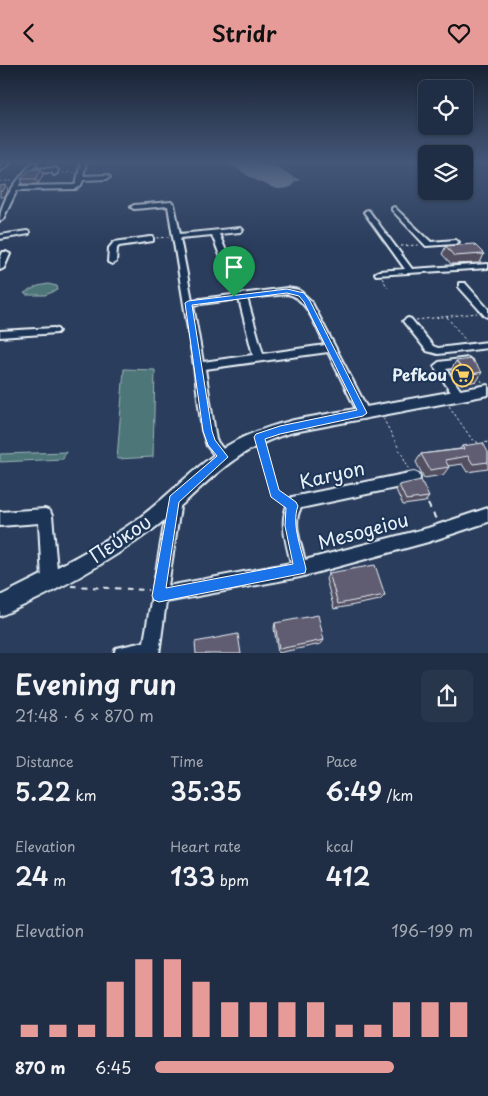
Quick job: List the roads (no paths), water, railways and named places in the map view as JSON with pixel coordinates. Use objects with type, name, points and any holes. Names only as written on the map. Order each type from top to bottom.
[{"type":"main road","name":"Πεύκου","points":[[0,606],[56,583],[117,544],[147,523],[223,457],[259,437],[280,430],[458,395],[485,386]]},
{"type":"street","points":[[0,219],[2,210],[14,190]]},
{"type":"street","points":[[134,207],[171,204],[199,366],[208,431],[211,442],[223,457]]},
{"type":"street","points":[[394,209],[429,244],[455,242]]},
{"type":"street","points":[[367,212],[410,271]]},
{"type":"street","points":[[176,236],[240,231]]},
{"type":"street","points":[[0,237],[28,233]]},
{"type":"street","points":[[215,233],[228,266],[246,264]]},
{"type":"street","points":[[112,262],[113,248],[117,244],[150,239]]},
{"type":"street","points":[[0,268],[6,254]]},
{"type":"street","points":[[378,273],[488,266]]},
{"type":"street","points":[[462,285],[487,313]]},
{"type":"street","points":[[188,303],[296,292],[307,301],[363,413]]},
{"type":"street","points":[[238,297],[259,358]]},
{"type":"street","points":[[408,321],[430,349],[438,351],[488,345]]},
{"type":"street","points":[[0,334],[54,331]]},
{"type":"street","points":[[199,366],[331,348]]},
{"type":"street","points":[[458,395],[439,366],[468,362]]},
{"type":"street","name":"Karyon","points":[[300,569],[291,526],[290,513],[292,506],[297,503],[414,478]]},
{"type":"street","points":[[122,653],[150,651],[174,500]]},
{"type":"street","name":"Mesogeiou","points":[[159,593],[300,569],[428,535],[488,515]]},
{"type":"street","points":[[0,519],[45,516],[56,583]]},
{"type":"place","name":"Pefkou","points":[[463,375]]}]
